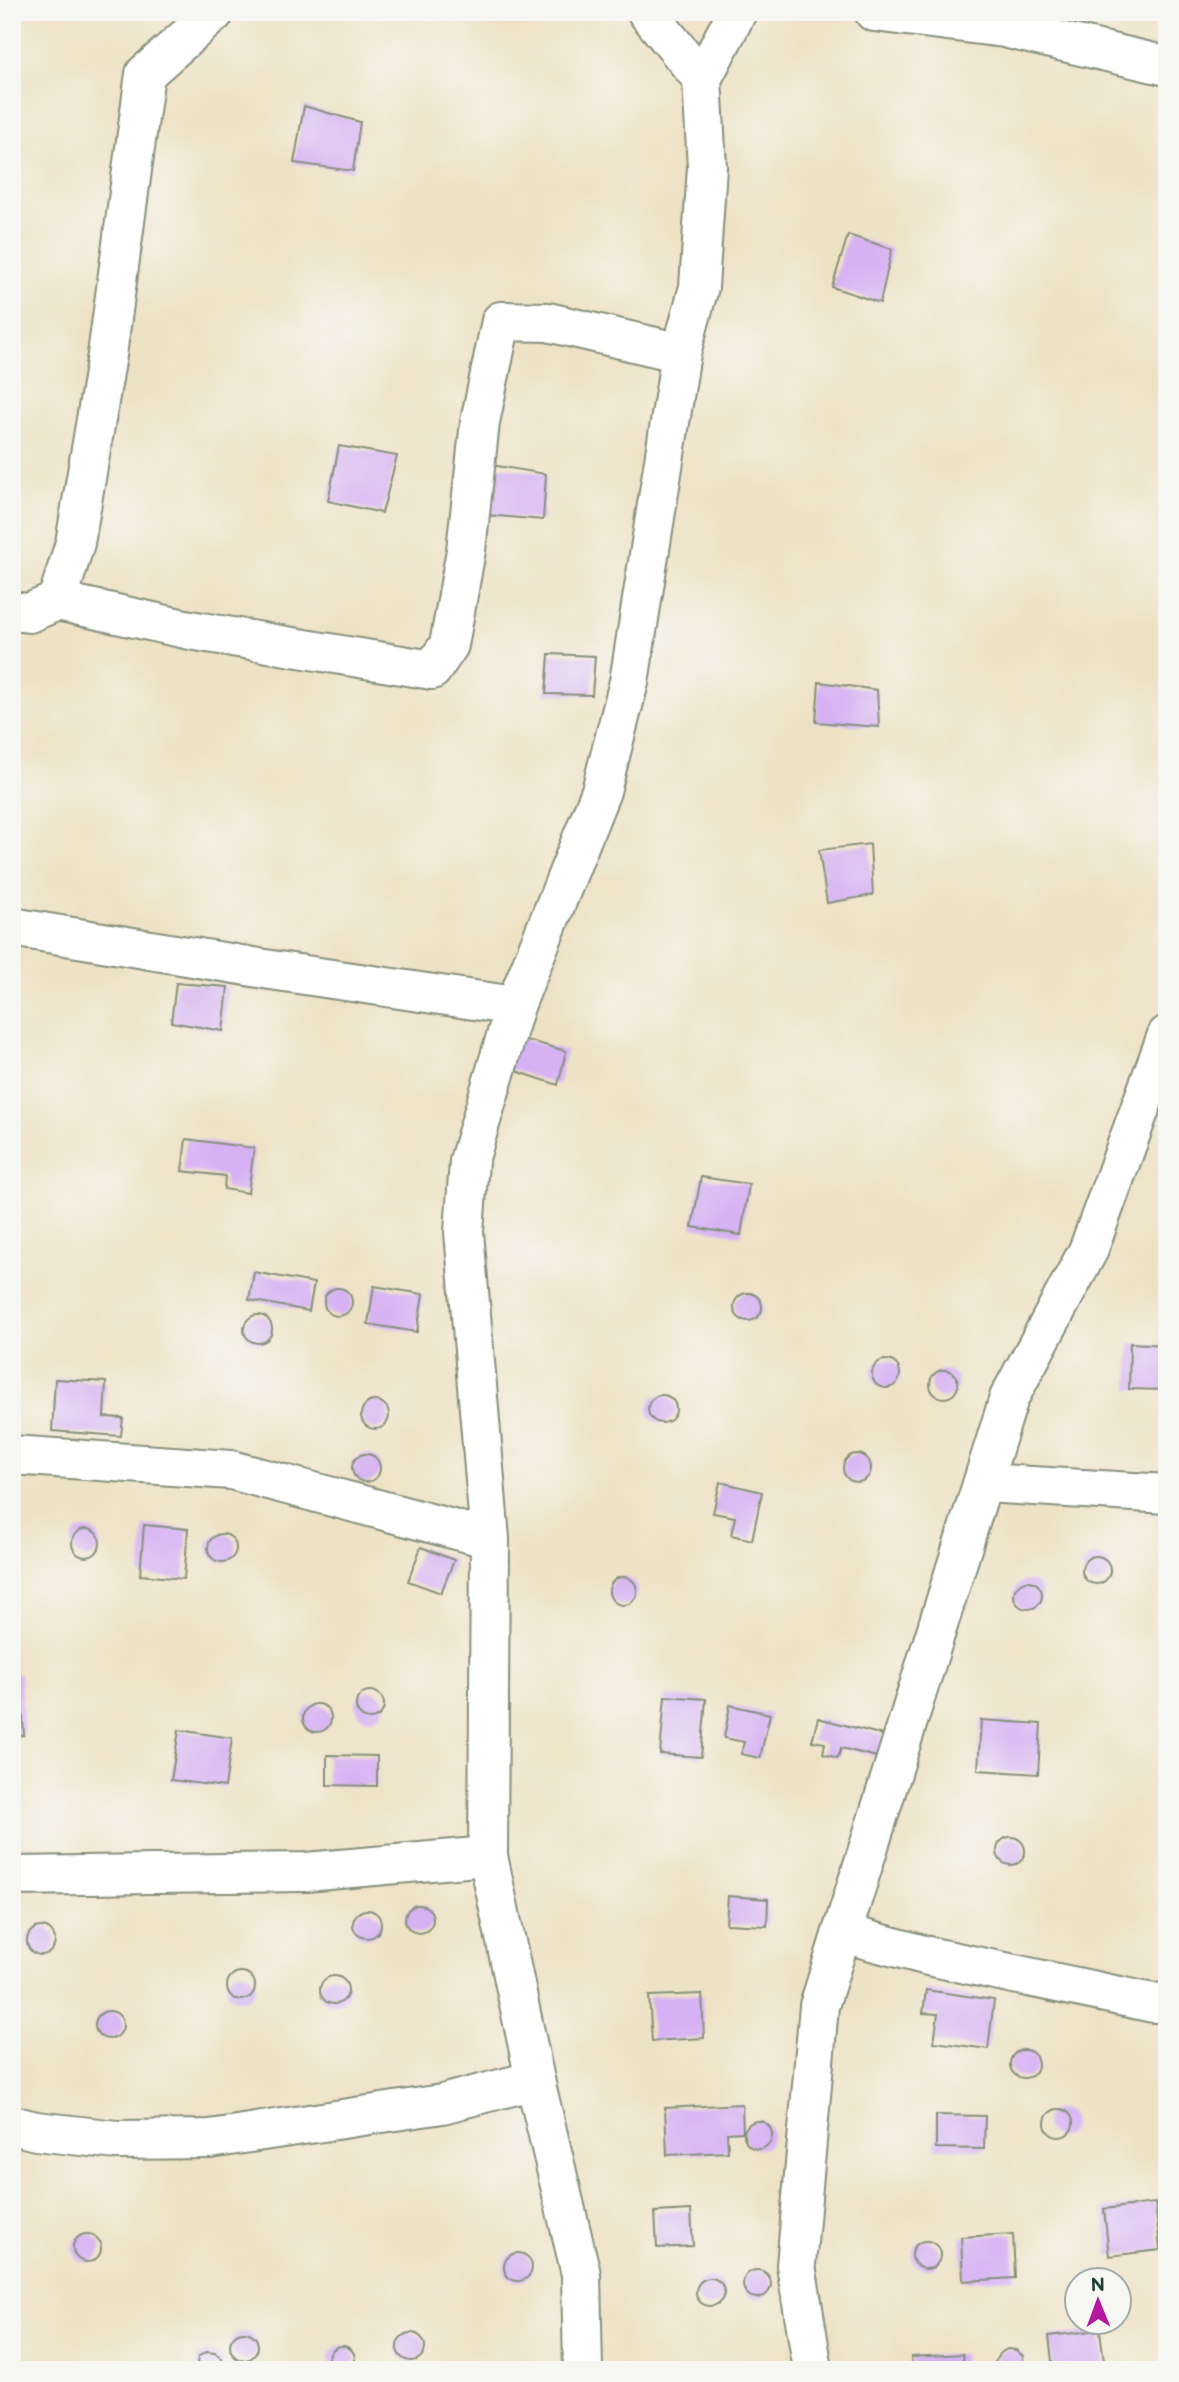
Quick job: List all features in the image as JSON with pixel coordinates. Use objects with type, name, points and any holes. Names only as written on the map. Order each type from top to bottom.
[{"type":"street","points":[[57,601],[75,543],[105,368],[145,74],[215,12]]},
{"type":"street","points":[[647,12],[702,79]]},
{"type":"street","points":[[583,2370],[581,2274],[535,2080],[488,1856],[490,1539],[464,1232],[469,1161],[515,1006],[601,791],[629,682],[681,353],[699,287],[707,167],[702,79],[737,12]]},
{"type":"street","points":[[874,12],[1004,28],[1167,66]]},
{"type":"street","points":[[12,611],[29,613],[57,601],[190,630],[432,670],[449,645],[466,550],[480,422],[500,321],[548,322],[681,353]]},
{"type":"street","points":[[12,927],[515,1006]]},
{"type":"street","points":[[813,2370],[796,2265],[819,2006],[1009,1398],[1088,1251],[1167,1035]]},
{"type":"street","points":[[12,1455],[231,1470],[490,1539]]},
{"type":"street","points":[[983,1483],[1167,1494]]},
{"type":"street","points":[[12,1876],[306,1872],[488,1856]]},
{"type":"street","points":[[842,1933],[968,1964],[1153,2003],[1167,2002]]},
{"type":"street","points":[[12,2125],[36,2131],[117,2140],[210,2139],[442,2104],[535,2080]]},
{"type":"building","points":[[304,106],[360,122],[353,171],[294,163]]},
{"type":"building","points":[[848,235],[892,249],[880,303],[832,287]]},
{"type":"building","points":[[339,446],[397,456],[382,513],[328,501]]},
{"type":"building","points":[[491,465],[546,474],[543,520],[485,515]]},
{"type":"building","points":[[549,654],[595,656],[592,695],[546,694]]},
{"type":"building","points":[[819,682],[877,690],[879,727],[816,722]]},
{"type":"building","points":[[870,844],[873,895],[827,903],[819,850]]},
{"type":"building","points":[[176,983],[228,987],[223,1031],[171,1022]]},
{"type":"building","points":[[515,1037],[566,1051],[558,1085],[507,1068]]},
{"type":"building","points":[[186,1139],[254,1148],[248,1193],[224,1189],[225,1176],[182,1171]]},
{"type":"building","points":[[701,1177],[749,1184],[741,1235],[692,1227]]},
{"type":"building","points":[[254,1272],[314,1283],[309,1311],[249,1300]]},
{"type":"building","points":[[374,1286],[423,1294],[417,1332],[368,1324]]},
{"type":"building","points":[[338,1288],[348,1292],[352,1302],[348,1312],[338,1316],[328,1312],[324,1302],[328,1292]]},
{"type":"building","points":[[748,1293],[758,1297],[762,1307],[758,1317],[748,1321],[738,1317],[734,1307],[738,1297]]},
{"type":"building","points":[[258,1315],[268,1319],[272,1329],[268,1339],[258,1343],[248,1339],[244,1329],[248,1319]]},
{"type":"building","points":[[1130,1343],[1167,1345],[1167,1390],[1129,1389]]},
{"type":"building","points":[[886,1360],[896,1364],[900,1374],[896,1384],[886,1388],[876,1384],[872,1374],[876,1364]]},
{"type":"building","points":[[944,1370],[954,1374],[958,1384],[954,1394],[944,1398],[934,1394],[930,1384],[934,1374]]},
{"type":"building","points":[[55,1379],[106,1382],[104,1417],[123,1418],[121,1436],[52,1431]]},
{"type":"building","points":[[662,1395],[672,1399],[676,1409],[672,1419],[662,1423],[652,1419],[648,1409],[652,1399]]},
{"type":"building","points":[[375,1401],[385,1405],[389,1415],[385,1425],[375,1429],[365,1425],[361,1415],[365,1405]]},
{"type":"building","points":[[366,1454],[376,1458],[380,1468],[376,1478],[366,1482],[356,1478],[352,1468],[356,1458]]},
{"type":"building","points":[[857,1454],[867,1458],[871,1468],[867,1478],[857,1482],[847,1478],[843,1468],[847,1458]]},
{"type":"building","points":[[720,1482],[762,1492],[752,1540],[731,1535],[735,1517],[713,1513]]},
{"type":"building","points":[[12,1498],[16,1498],[17,1535],[12,1536]]},
{"type":"building","points":[[144,1525],[188,1529],[184,1579],[140,1575]]},
{"type":"building","points":[[86,1529],[96,1533],[100,1543],[96,1553],[86,1557],[76,1553],[72,1543],[76,1533]]},
{"type":"building","points":[[222,1534],[232,1538],[236,1548],[232,1558],[222,1562],[212,1558],[208,1548],[212,1538]]},
{"type":"building","points":[[421,1547],[454,1560],[441,1593],[408,1581]]},
{"type":"building","points":[[1096,1556],[1106,1560],[1110,1570],[1106,1580],[1096,1584],[1086,1580],[1082,1570],[1086,1560]]},
{"type":"building","points":[[623,1577],[633,1581],[637,1591],[633,1601],[623,1605],[613,1601],[609,1591],[613,1581]]},
{"type":"building","points":[[1028,1581],[1038,1585],[1042,1595],[1038,1605],[1028,1609],[1018,1605],[1014,1595],[1018,1585]]},
{"type":"building","points":[[20,1674],[24,1735],[12,1736],[12,1675]]},
{"type":"building","points":[[370,1691],[380,1695],[384,1705],[380,1715],[370,1719],[360,1715],[356,1705],[360,1695]]},
{"type":"building","points":[[665,1696],[706,1699],[701,1757],[660,1754]]},
{"type":"building","points":[[317,1704],[327,1708],[331,1718],[327,1728],[317,1732],[307,1728],[303,1718],[307,1708]]},
{"type":"building","points":[[730,1705],[770,1714],[760,1758],[741,1754],[744,1742],[724,1738]]},
{"type":"building","points":[[818,1718],[883,1735],[877,1757],[841,1748],[838,1758],[823,1754],[825,1743],[812,1741]]},
{"type":"building","points":[[981,1720],[1041,1724],[1038,1774],[978,1770]]},
{"type":"building","points":[[179,1730],[232,1738],[225,1787],[171,1780]]},
{"type":"building","points":[[327,1755],[377,1756],[377,1786],[327,1785]]},
{"type":"building","points":[[1011,1837],[1021,1841],[1025,1851],[1021,1861],[1011,1865],[1001,1861],[997,1851],[1001,1841]]},
{"type":"building","points":[[728,1896],[768,1899],[767,1926],[726,1924]]},
{"type":"building","points":[[419,1905],[429,1909],[433,1919],[429,1929],[419,1933],[409,1929],[405,1919],[409,1909]]},
{"type":"building","points":[[367,1910],[377,1914],[381,1924],[377,1934],[367,1938],[357,1934],[353,1924],[357,1914]]},
{"type":"building","points":[[41,1927],[51,1931],[55,1941],[51,1951],[41,1955],[31,1951],[27,1941],[31,1931]]},
{"type":"building","points":[[241,1972],[251,1976],[255,1986],[251,1996],[241,2000],[231,1996],[227,1986],[231,1976]]},
{"type":"building","points":[[334,1976],[344,1980],[348,1990],[344,2000],[334,2004],[324,2000],[320,1990],[324,1980]]},
{"type":"building","points":[[926,1990],[994,2000],[988,2049],[934,2042],[938,2014],[923,2013]]},
{"type":"building","points":[[702,1994],[704,2038],[652,2041],[649,1996]]},
{"type":"building","points":[[109,2011],[119,2015],[123,2025],[119,2035],[109,2039],[99,2035],[95,2025],[99,2015]]},
{"type":"building","points":[[1024,2050],[1034,2054],[1038,2064],[1034,2074],[1024,2078],[1014,2074],[1010,2064],[1014,2054]]},
{"type":"building","points":[[742,2104],[743,2132],[727,2133],[728,2152],[667,2155],[665,2108]]},
{"type":"building","points":[[1059,2109],[1069,2113],[1073,2123],[1069,2133],[1059,2137],[1049,2133],[1045,2123],[1049,2113]]},
{"type":"building","points":[[936,2115],[985,2116],[984,2149],[936,2148]]},
{"type":"building","points":[[758,2121],[768,2125],[772,2135],[768,2145],[758,2149],[748,2145],[744,2135],[748,2125]]},
{"type":"building","points":[[1155,2203],[1160,2250],[1109,2256],[1104,2209]]},
{"type":"building","points":[[691,2210],[693,2246],[657,2248],[655,2212]]},
{"type":"building","points":[[87,2234],[97,2238],[101,2248],[97,2258],[87,2262],[77,2258],[73,2248],[77,2238]]},
{"type":"building","points":[[1013,2234],[1015,2278],[963,2281],[961,2237]]},
{"type":"building","points":[[926,2241],[936,2245],[940,2255],[936,2265],[926,2269],[916,2265],[912,2255],[916,2245]]},
{"type":"building","points":[[518,2253],[528,2257],[532,2267],[528,2277],[518,2281],[508,2277],[504,2267],[508,2257]]},
{"type":"building","points":[[757,2270],[767,2274],[771,2284],[767,2294],[757,2298],[747,2294],[743,2284],[747,2274]]},
{"type":"building","points":[[710,2278],[720,2282],[724,2292],[720,2302],[710,2306],[700,2302],[696,2292],[700,2282]]},
{"type":"building","points":[[244,2332],[254,2336],[258,2346],[254,2356],[244,2360],[234,2356],[230,2346],[234,2336]]},
{"type":"building","points":[[411,2333],[421,2337],[425,2347],[421,2357],[411,2361],[401,2357],[397,2347],[401,2337]]},
{"type":"building","points":[[1049,2336],[1101,2336],[1105,2370],[1053,2370]]},
{"type":"building","points":[[342,2346],[351,2350],[355,2359],[351,2368],[342,2372],[333,2368],[329,2359],[333,2350]]},
{"type":"building","points":[[1007,2349],[1016,2350],[1023,2356],[1023,2370],[997,2370],[995,2362],[999,2354]]},
{"type":"building","points":[[206,2352],[215,2353],[222,2359],[223,2370],[196,2370],[198,2357]]},
{"type":"building","points":[[963,2354],[964,2370],[912,2370],[911,2357]]}]
